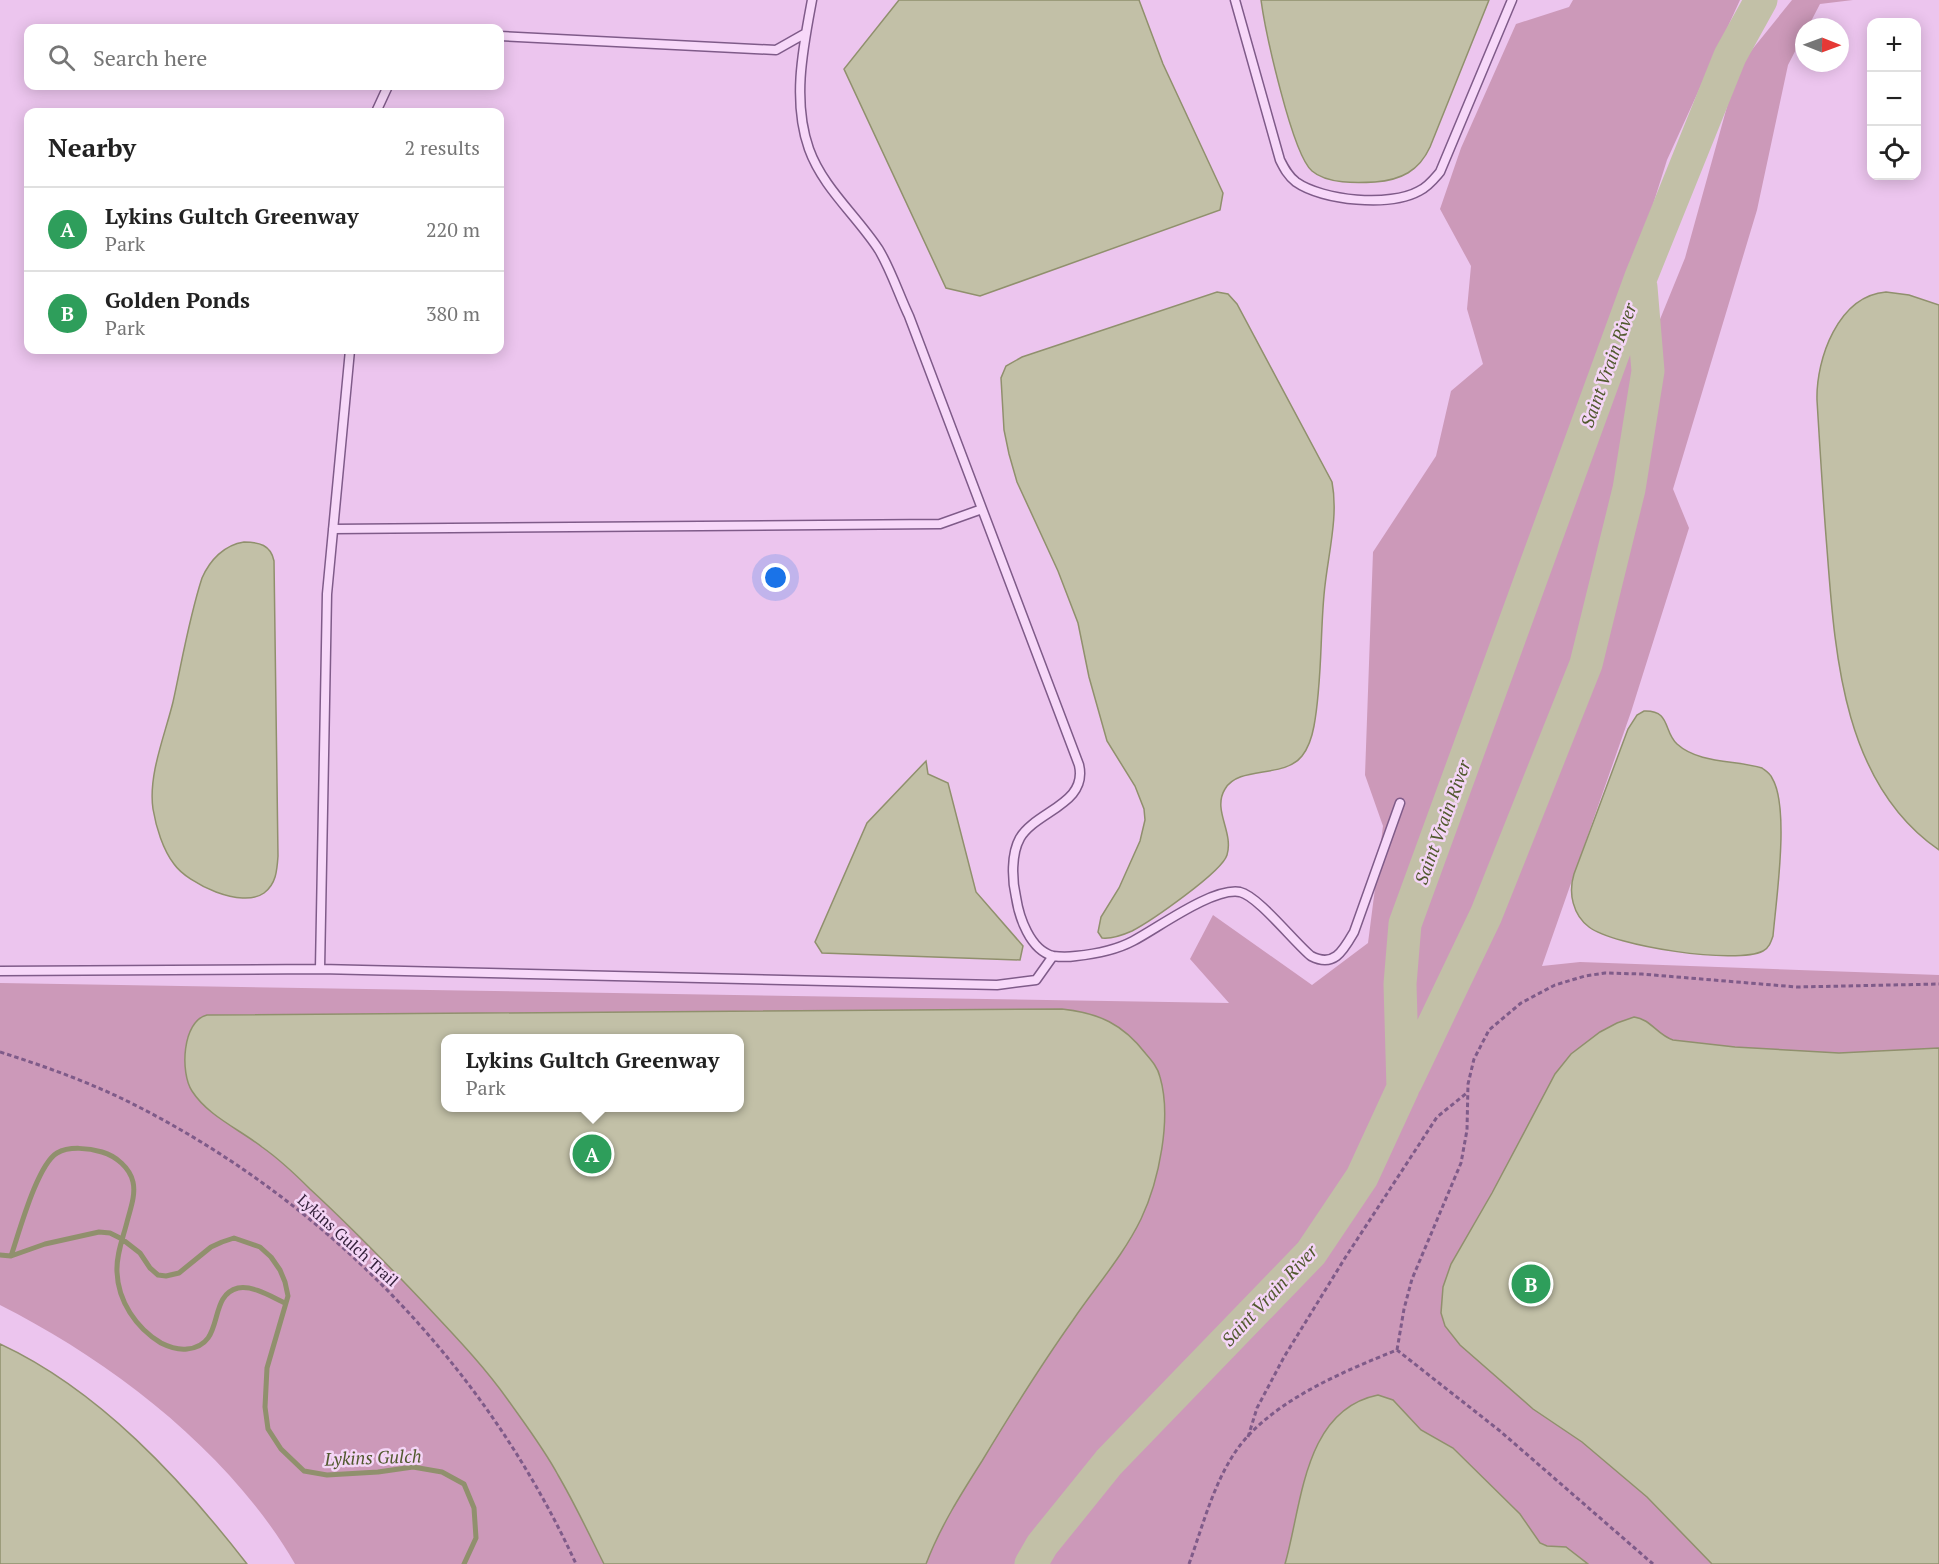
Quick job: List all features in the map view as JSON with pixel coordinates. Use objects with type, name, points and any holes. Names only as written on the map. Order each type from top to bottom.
[{"type":"lane","points":[[812,0],[802,51],[801,99],[809,147],[829,184],[880,252],[909,316],[1081,772],[1075,791],[1023,833],[1016,851],[1015,894],[1021,916],[1031,938],[1053,956],[1084,955],[1122,946],[1195,905],[1221,893],[1233,891],[1242,892],[1251,897],[1311,956],[1328,961],[1336,957],[1346,946],[1354,932],[1400,803]]},
{"type":"lane","points":[[1235,0],[1280,160],[1286,172],[1295,181],[1321,193],[1340,198],[1380,200],[1405,197],[1416,193],[1428,185],[1440,171],[1512,0]]},
{"type":"lane","points":[[504,36],[776,50],[806,33]]},
{"type":"lane","points":[[378,108],[386,90]]},
{"type":"lane","points":[[320,969],[327,594],[350,354]]},
{"type":"lane","points":[[333,529],[940,524],[982,508]]},
{"type":"lane","points":[[0,971],[320,969],[997,985],[1036,980],[1053,956]]},
{"type":"path","points":[[1397,1350],[1404,1308],[1412,1279],[1461,1163],[1467,1130],[1471,1067],[1483,1039],[1494,1024],[1508,1012],[1537,993],[1585,976],[1605,973],[1797,987],[1939,984]]},
{"type":"path","name":"Lykins Gulch Trail","points":[[0,1052],[98,1088],[168,1123],[276,1193],[372,1273],[414,1317],[485,1408],[522,1463],[549,1509],[576,1564]]},
{"type":"path","points":[[1247,1438],[1257,1408],[1278,1367],[1346,1258],[1437,1117],[1468,1092]]},
{"type":"path","points":[[1189,1564],[1222,1476],[1232,1457],[1247,1438],[1264,1421],[1293,1401],[1344,1373],[1397,1350]]},
{"type":"path","points":[[1397,1350],[1500,1431],[1653,1564]]},
{"type":"shaded area","points":[[899,0],[1139,0],[1163,64],[1223,193],[1220,210],[980,296],[946,288],[844,69]]},
{"type":"shaded area","points":[[1261,0],[1489,0],[1426,155],[1415,168],[1401,176],[1384,181],[1360,183],[1342,182],[1318,175],[1304,160],[1280,90]]},
{"type":"shaded area","points":[[1573,0],[1740,0],[1667,160],[1634,265],[1399,919],[1391,986],[1404,984],[1409,924],[1635,313],[1641,369],[1621,488],[1579,661],[1481,911],[1450,978],[1461,977],[1591,668],[1636,494],[1655,370],[1654,334],[1685,258],[1738,67],[1792,0],[1853,0],[1820,4],[1813,18],[1795,18],[1795,51],[1788,65],[1757,210],[1673,489],[1689,528],[1631,712],[1542,966],[1580,962],[1939,975],[1939,1564],[295,1564],[269,1523],[238,1485],[166,1414],[85,1354],[0,1305],[0,983],[1229,1003],[1190,959],[1213,915],[1312,985],[1368,943],[1383,826],[1365,775],[1373,552],[1436,456],[1451,391],[1483,364],[1467,309],[1471,266],[1440,209],[1461,148],[1516,24],[1569,7]]},
{"type":"shaded area","points":[[1217,292],[1228,294],[1237,304],[1332,482],[1334,510],[1324,595],[1317,710],[1307,749],[1294,763],[1240,777],[1225,789],[1221,805],[1228,838],[1227,855],[1213,873],[1185,896],[1141,926],[1121,935],[1102,938],[1098,932],[1101,917],[1119,888],[1140,841],[1145,820],[1144,809],[1135,786],[1107,741],[1089,677],[1078,623],[1058,571],[1017,482],[1004,430],[1001,378],[1006,366],[1022,357]]},
{"type":"shaded area","points":[[1886,292],[1909,295],[1939,305],[1939,850],[1907,822],[1882,790],[1863,754],[1850,714],[1841,673],[1830,590],[1817,400],[1821,366],[1833,332],[1843,317],[1869,296]]},
{"type":"shaded area","points":[[244,542],[264,546],[270,551],[274,561],[278,856],[275,877],[271,886],[264,893],[243,898],[216,892],[181,872],[163,845],[153,809],[152,796],[158,755],[202,578],[218,554],[230,546]]},
{"type":"shaded area","points":[[1644,711],[1659,714],[1673,739],[1686,750],[1707,758],[1762,768],[1771,776],[1780,810],[1779,878],[1773,936],[1771,943],[1763,951],[1749,955],[1728,956],[1703,955],[1648,947],[1623,941],[1589,927],[1576,910],[1572,896],[1574,874],[1628,729],[1637,715]]},
{"type":"shaded area","points":[[926,761],[928,774],[948,783],[976,892],[1023,946],[1020,960],[822,953],[815,942],[867,823]]},
{"type":"shaded area","points":[[1062,1009],[1099,1017],[1119,1028],[1137,1044],[1154,1065],[1159,1074],[1165,1111],[1162,1149],[1153,1187],[1134,1233],[1015,1407],[951,1511],[926,1564],[604,1564],[547,1456],[499,1387],[479,1363],[383,1260],[299,1178],[253,1140],[206,1108],[192,1091],[186,1072],[186,1049],[192,1027],[199,1019],[207,1015]]},
{"type":"shaded area","points":[[1634,1017],[1640,1018],[1673,1040],[1735,1047],[1839,1053],[1939,1048],[1939,1564],[1712,1564],[1647,1497],[1582,1442],[1533,1409],[1460,1345],[1445,1326],[1441,1313],[1443,1287],[1451,1264],[1492,1193],[1555,1074],[1571,1054],[1600,1032]]},
{"type":"shaded area","points":[[0,1344],[36,1363],[71,1386],[136,1439],[194,1500],[247,1564],[0,1564]]},
{"type":"shaded area","points":[[1378,1395],[1393,1400],[1421,1430],[1453,1448],[1520,1514],[1540,1543],[1547,1546],[1566,1547],[1588,1564],[1285,1564],[1302,1489],[1320,1440],[1334,1420],[1353,1404]]},
{"type":"waterway","name":"Saint Vrain River","points":[[1031,1564],[1042,1545],[1109,1462],[1311,1253],[1362,1177],[1403,1088],[1400,984],[1405,924],[1641,277],[1730,56],[1761,0]]},
{"type":"waterway","points":[[1406,1082],[1486,915],[1586,664],[1629,489],[1648,371],[1641,287]]},
{"type":"waterway","points":[[11,1256],[36,1185],[50,1160],[57,1153],[67,1149],[91,1149],[117,1160],[126,1167],[131,1177],[134,1187],[133,1197],[119,1253],[118,1283],[130,1313],[152,1337],[177,1349],[199,1346],[212,1330],[222,1300],[228,1293],[238,1288],[256,1290],[285,1303]]},
{"type":"waterway","name":"Lykins Gulch","points":[[0,1255],[11,1256],[45,1244],[99,1232],[110,1233],[140,1253],[158,1275],[166,1276],[179,1273],[211,1247],[234,1238],[260,1247],[280,1270],[288,1296],[267,1368],[265,1407],[268,1429],[281,1449],[304,1471],[327,1475],[413,1467],[442,1472],[464,1484],[474,1508],[476,1538],[464,1564]]},
{"type":"place","name":"Lykins Gultch Greenway","points":[[592,1154]]},
{"type":"place","name":"Golden Ponds","points":[[1531,1284]]}]
